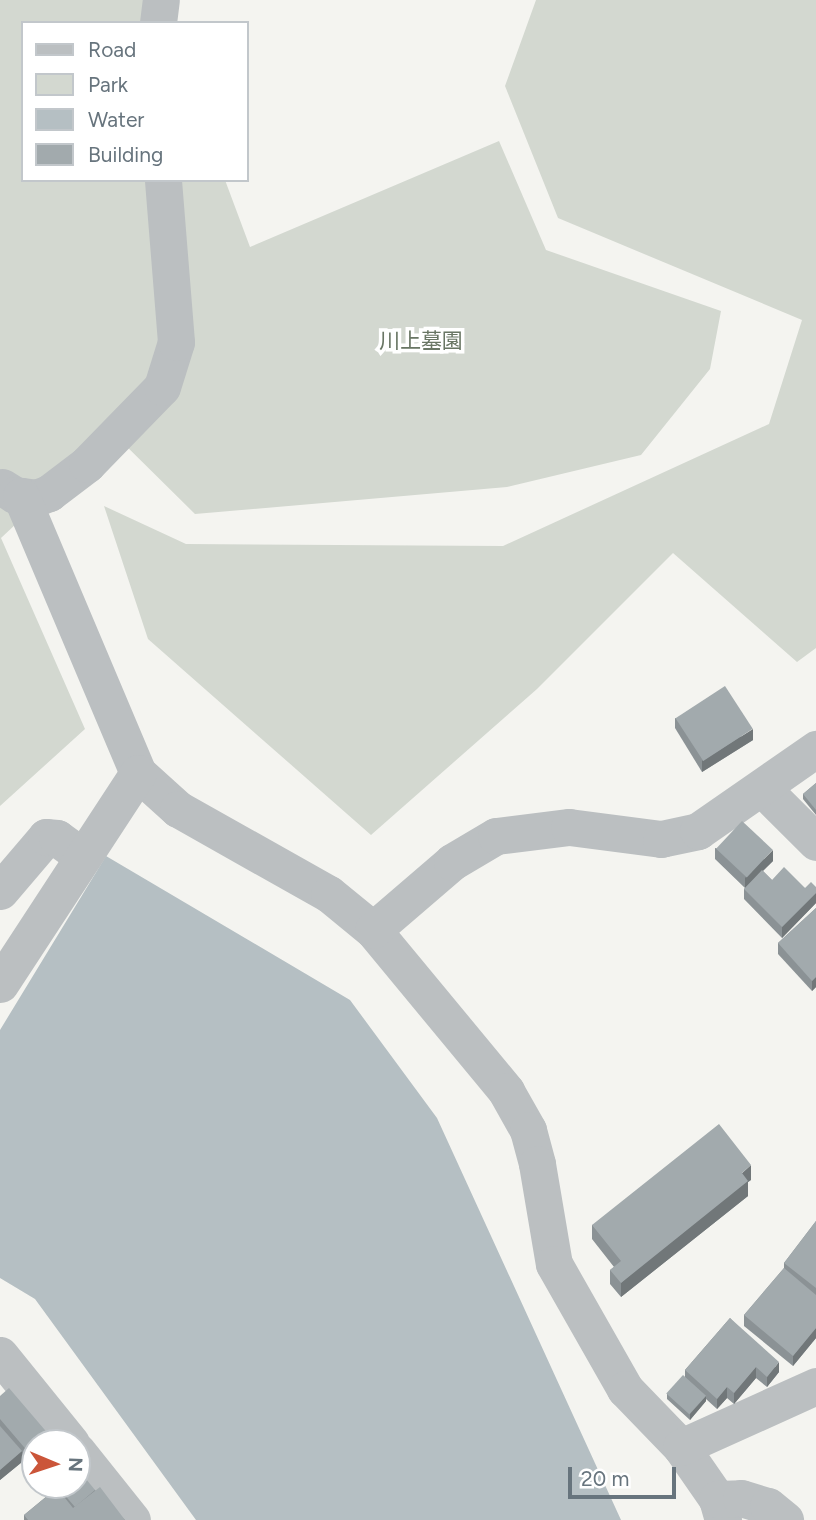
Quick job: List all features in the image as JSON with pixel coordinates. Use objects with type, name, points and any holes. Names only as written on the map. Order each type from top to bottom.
[{"type":"street","points":[[158,21],[161,0]]},
{"type":"street","points":[[163,182],[176,342],[162,387],[87,464],[49,493],[11,491],[138,773],[178,809],[329,894],[373,930],[506,1091],[528,1130],[537,1164],[554,1264],[625,1389],[681,1447],[720,1510],[741,1498],[768,1506],[785,1520]]},
{"type":"street","points":[[373,930],[452,862],[496,836],[569,827],[661,839],[698,831],[763,789],[816,749]]},
{"type":"street","points":[[0,984],[138,773]]},
{"type":"street","points":[[763,789],[816,842]]},
{"type":"street","points":[[0,891],[46,837],[57,838],[83,857]]},
{"type":"street","points":[[0,1355],[60,1429]]},
{"type":"street","points":[[681,1447],[816,1386]]},
{"type":"street","points":[[91,1469],[132,1520]]},
{"type":"green space","name":"川上墓園","points":[[0,0],[157,0],[165,21],[21,21],[21,182],[226,182],[250,247],[499,141],[546,250],[721,311],[710,369],[641,455],[507,487],[195,514],[113,433],[1,538],[85,729],[0,806]]},
{"type":"green space","points":[[536,0],[816,0],[816,648],[797,662],[673,553],[537,689],[371,835],[148,639],[104,506],[186,544],[503,546],[769,424],[802,320],[558,218],[505,86]]},
{"type":"water","points":[[106,856],[350,1000],[437,1118],[621,1520],[196,1520],[35,1299],[0,1278],[0,1030]]},
{"type":"building","points":[[725,686],[753,729],[703,761],[676,718]]},
{"type":"building","points":[[816,783],[816,810],[803,794]]},
{"type":"building","points":[[742,821],[773,850],[747,877],[716,849]]},
{"type":"building","points":[[784,867],[805,888],[811,882],[816,887],[816,893],[782,927],[744,889],[762,870],[772,880]]},
{"type":"building","points":[[816,908],[816,977],[812,981],[778,943]]},
{"type":"building","points":[[719,1124],[751,1165],[742,1173],[748,1181],[621,1283],[610,1270],[621,1261],[592,1225]]},
{"type":"building","points":[[816,1221],[816,1288],[784,1263]]},
{"type":"building","points":[[784,1268],[816,1295],[816,1328],[793,1356],[744,1315]]},
{"type":"building","points":[[730,1318],[779,1362],[767,1377],[756,1367],[734,1393],[727,1387],[717,1399],[685,1370]]},
{"type":"building","points":[[683,1375],[706,1396],[689,1414],[666,1394]]},
{"type":"building","points":[[9,1388],[44,1429],[21,1429],[21,1444],[0,1419],[0,1396]]},
{"type":"building","points":[[0,1426],[21,1452],[0,1470]]},
{"type":"building","points":[[100,1487],[125,1520],[28,1520],[24,1515],[44,1499],[66,1499],[73,1508],[85,1499],[91,1499],[91,1494]]},
{"type":"building","points":[[68,1499],[84,1499],[75,1507]]}]
